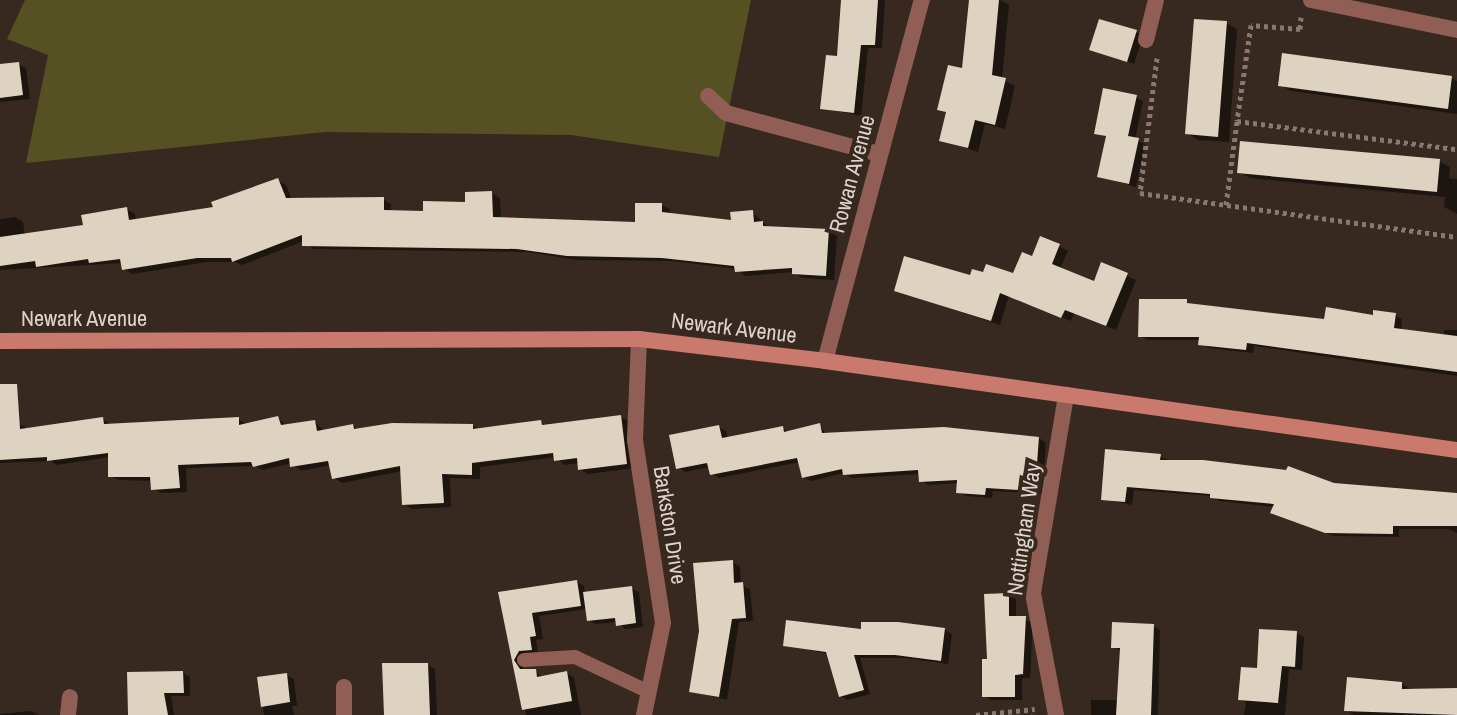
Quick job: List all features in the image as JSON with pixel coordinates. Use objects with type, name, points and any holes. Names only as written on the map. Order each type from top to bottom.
[{"type":"street","name":"Rowan Avenue","points":[[825,361],[922,0]]},
{"type":"street","points":[[1152,46],[1156,0]]},
{"type":"street","points":[[1311,0],[1457,30]]},
{"type":"street","points":[[708,96],[726,113],[879,154]]},
{"type":"street","name":"Newark Avenue","points":[[0,341],[639,339],[825,361],[1457,450]]},
{"type":"street","name":"Barkston Drive","points":[[639,339],[635,440],[663,623],[644,715]]},
{"type":"street","name":"Nottingham Way","points":[[1054,710],[1033,593],[1066,395]]},
{"type":"street","points":[[344,687],[344,715]]},
{"type":"street","points":[[68,715],[70,697]]},
{"type":"lane","points":[[524,660],[575,657],[649,692]]},
{"type":"path","points":[[1226,205],[1251,25],[1300,29],[1301,15]]},
{"type":"path","points":[[1152,46],[1140,193],[1457,237]]},
{"type":"path","points":[[1237,121],[1457,149]]},
{"type":"path","points":[[976,715],[1054,710]]},
{"type":"shaded area","points":[[25,0],[751,0],[719,157],[571,135],[325,132],[26,163],[48,55],[7,39]]},
{"type":"building","points":[[841,0],[878,0],[875,45],[861,45],[854,113],[820,109],[826,55],[837,56]]},
{"type":"building","points":[[969,0],[999,0],[992,75],[1006,78],[995,125],[975,120],[968,148],[939,141],[946,112],[937,110],[948,65],[962,68]]},
{"type":"building","points":[[1099,19],[1137,30],[1127,62],[1089,50]]},
{"type":"building","points":[[1194,19],[1227,21],[1218,137],[1185,134]]},
{"type":"building","points":[[1282,53],[1452,76],[1448,109],[1278,86]]},
{"type":"building","points":[[19,62],[23,95],[0,98],[0,64]]},
{"type":"building","points":[[1103,88],[1137,95],[1128,136],[1139,138],[1129,184],[1097,177],[1106,136],[1094,134]]},
{"type":"building","points":[[1240,141],[1440,159],[1437,192],[1237,173]]},
{"type":"building","points":[[278,178],[286,198],[384,197],[384,210],[423,211],[423,201],[465,202],[465,192],[492,191],[493,217],[635,222],[635,203],[662,203],[662,212],[731,220],[730,212],[753,210],[754,222],[763,221],[763,226],[829,229],[826,276],[792,274],[792,268],[735,272],[734,266],[662,258],[567,256],[517,249],[302,246],[302,235],[232,262],[231,258],[197,258],[122,270],[120,259],[89,263],[88,259],[36,267],[35,261],[0,266],[0,237],[83,225],[81,215],[127,207],[129,220],[213,207],[211,202]]},
{"type":"building","points":[[1040,236],[1060,244],[1052,264],[1094,281],[1101,262],[1128,273],[1106,326],[1065,310],[1061,318],[1000,293],[991,321],[894,291],[904,256],[970,275],[972,269],[983,272],[986,264],[1013,273],[1022,252],[1032,256]]},
{"type":"building","points":[[1139,299],[1187,299],[1187,303],[1324,319],[1326,307],[1373,315],[1373,310],[1396,313],[1394,328],[1457,336],[1457,372],[1247,343],[1246,350],[1198,345],[1199,337],[1138,337]]},
{"type":"building","points":[[0,384],[17,384],[20,429],[103,417],[104,424],[239,417],[239,425],[278,416],[281,425],[315,420],[317,431],[353,424],[354,429],[392,423],[473,424],[473,429],[541,420],[542,425],[621,415],[627,464],[578,470],[577,458],[554,461],[553,453],[472,463],[472,475],[442,474],[444,503],[402,505],[400,466],[332,479],[328,461],[290,467],[289,458],[253,467],[251,462],[178,465],[180,488],[151,490],[150,477],[108,477],[108,453],[47,461],[47,457],[0,460]]},
{"type":"building","points":[[820,423],[822,433],[944,427],[1039,437],[1035,491],[986,488],[985,495],[956,493],[957,480],[919,482],[918,470],[843,475],[842,469],[802,478],[797,458],[710,475],[707,463],[676,469],[669,435],[719,425],[722,438],[783,426],[784,432]]},
{"type":"building","points":[[1105,449],[1161,454],[1160,460],[1203,460],[1286,470],[1288,466],[1334,483],[1457,493],[1457,526],[1393,526],[1393,534],[1325,533],[1270,513],[1274,504],[1210,498],[1210,494],[1127,487],[1125,502],[1101,500]]},
{"type":"building","points":[[733,560],[734,583],[743,582],[746,618],[732,619],[719,697],[689,692],[699,631],[693,563]]},
{"type":"building","points":[[577,580],[581,606],[532,613],[536,636],[530,637],[532,650],[519,651],[514,660],[520,669],[536,669],[537,677],[567,671],[572,701],[522,710],[498,592]]},
{"type":"building","points":[[632,586],[636,623],[616,626],[615,618],[587,621],[583,592]]},
{"type":"building","points":[[1009,593],[1009,616],[1026,616],[1023,674],[1015,675],[1015,697],[982,697],[982,659],[987,659],[984,594]]},
{"type":"building","points":[[786,620],[861,629],[861,622],[898,622],[945,628],[941,661],[895,655],[854,655],[864,690],[839,697],[826,652],[783,646]]},
{"type":"building","points":[[1112,622],[1154,624],[1151,715],[1116,715],[1120,648],[1111,648]]},
{"type":"building","points":[[1259,629],[1297,631],[1295,667],[1282,666],[1278,703],[1238,700],[1241,667],[1257,668]]},
{"type":"building","points":[[382,663],[428,663],[430,715],[384,715]]},
{"type":"building","points":[[183,671],[184,693],[164,693],[168,715],[128,715],[127,672]]},
{"type":"building","points":[[287,673],[290,702],[261,707],[257,677]]},
{"type":"building","points":[[1347,677],[1402,682],[1402,689],[1457,688],[1457,715],[1344,711]]}]
